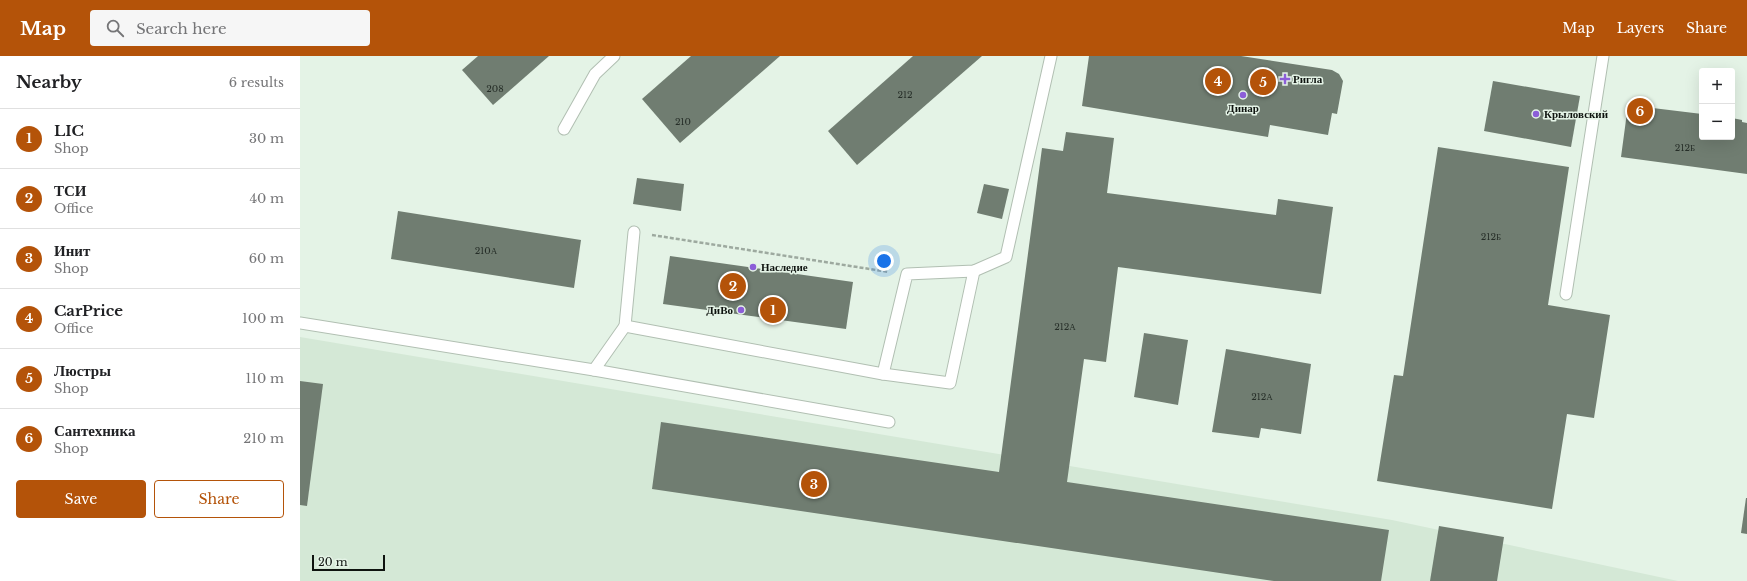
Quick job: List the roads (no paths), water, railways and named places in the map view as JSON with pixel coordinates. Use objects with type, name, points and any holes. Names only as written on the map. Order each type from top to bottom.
[{"type":"lane","points":[[564,129],[595,74],[614,56]]},
{"type":"lane","points":[[883,374],[907,274],[974,271],[1006,257],[1051,56]]},
{"type":"lane","points":[[1566,294],[1603,56]]},
{"type":"lane","points":[[594,370],[625,326],[634,232]]},
{"type":"lane","points":[[625,326],[883,374],[950,383],[974,271]]},
{"type":"lane","points":[[300,323],[594,370],[889,422]]},
{"type":"place","name":"Ригла","points":[[1285,79]]},
{"type":"place","name":"CarPrice","points":[[1218,81]]},
{"type":"place","name":"Люстры","points":[[1263,82]]},
{"type":"place","name":"Динар","points":[[1243,95]]},
{"type":"place","name":"Сантехника","points":[[1640,111]]},
{"type":"place","name":"Крыловский","points":[[1536,114]]},
{"type":"place","name":"Наследие","points":[[753,267]]},
{"type":"place","name":"ТСИ","points":[[733,286]]},
{"type":"place","name":"ДиВо","points":[[741,310]]},
{"type":"place","name":"LIC","points":[[773,310]]},
{"type":"place","name":"Инит","points":[[814,484]]}]
